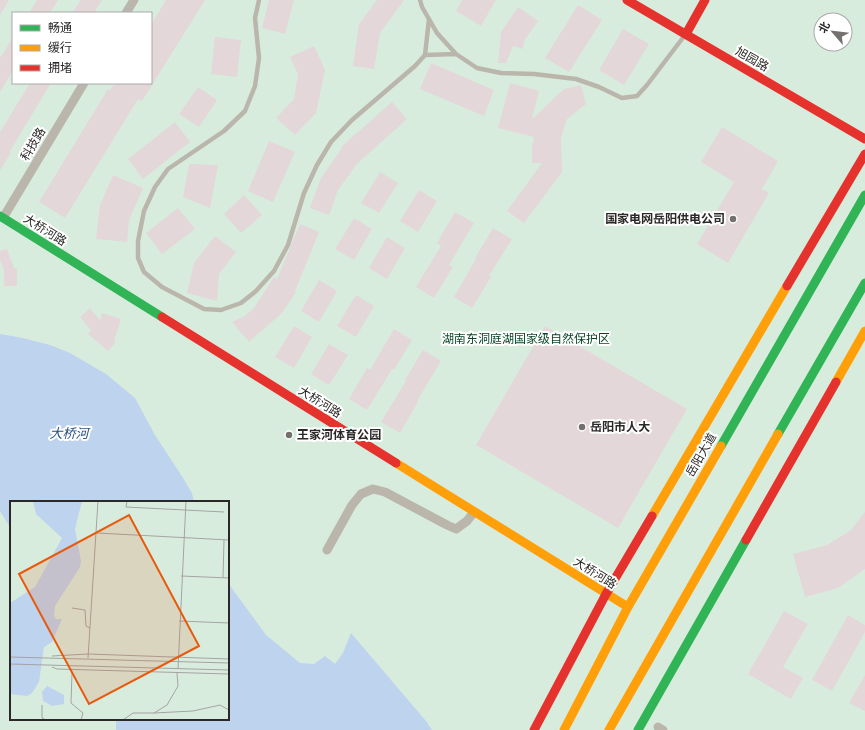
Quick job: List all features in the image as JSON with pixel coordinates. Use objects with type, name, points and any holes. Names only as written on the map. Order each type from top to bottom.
[{"type":"main road","name":"旭园路","points":[[627,0],[865,139]]},
{"type":"main road","points":[[686,34],[705,0]]},
{"type":"main road","points":[[534,730],[606,594],[865,154]]},
{"type":"main road","name":"岳阳大道","points":[[564,730],[628,607],[865,195]]},
{"type":"main road","name":"大桥河路","points":[[2,217],[628,607]]},
{"type":"main road","points":[[609,730],[865,283]]},
{"type":"main road","points":[[638,730],[865,331]]},
{"type":"street","points":[[127,12],[134,0]]},
{"type":"street","name":"科技路","points":[[2,217],[83,84]]},
{"type":"street","points":[[327,550],[352,505],[361,494],[373,489],[385,492],[456,529],[474,512]]},
{"type":"lane","points":[[259,0],[255,18],[260,58],[255,86],[245,111],[224,131],[168,169],[155,187],[144,211],[138,241],[138,258],[144,272],[162,287],[204,309],[220,310],[241,303],[256,291],[274,271],[288,245],[304,193],[317,165],[331,142],[352,120],[415,66],[425,54],[429,19]]},
{"type":"lane","points":[[420,0],[422,7],[437,33],[456,54],[477,68],[501,73],[534,74],[576,79],[599,87],[622,98],[637,96],[686,34]]},
{"type":"lane","points":[[425,54],[456,54]]},
{"type":"green space","name":"湖南东洞庭湖国家级自然保护区","points":[[0,0],[865,0],[865,730],[0,730]]},
{"type":"water","name":"大桥河","points":[[0,334],[50,345],[70,353],[106,374],[135,398],[155,435],[192,493],[194,501],[10,501],[10,527],[0,511]]},
{"type":"water","points":[[229,584],[266,635],[300,663],[314,664],[325,656],[335,664],[343,653],[351,633],[432,730],[116,730],[116,720],[229,720]]},
{"type":"building","points":[[0,0],[9,0],[0,15]]},
{"type":"building","points":[[37,0],[58,0],[51,12],[30,12]]},
{"type":"building","points":[[81,0],[102,0],[95,12],[73,12]]},
{"type":"building","points":[[166,0],[205,0],[142,101],[138,99],[65,218],[39,202],[108,89],[110,90],[114,84],[152,84],[152,23]]},
{"type":"building","points":[[269,0],[294,0],[285,34],[262,28]]},
{"type":"building","points":[[377,0],[404,0],[380,33],[374,69],[353,66],[359,24]]},
{"type":"building","points":[[462,0],[496,0],[481,26],[456,11]]},
{"type":"building","points":[[578,5],[602,20],[569,72],[545,58]]},
{"type":"building","points":[[518,7],[538,21],[524,41],[523,49],[513,46],[506,63],[498,63],[501,32]]},
{"type":"building","points":[[623,29],[649,44],[624,85],[599,70]]},
{"type":"building","points":[[215,37],[241,40],[237,77],[211,74]]},
{"type":"building","points":[[12,39],[12,72],[0,92],[0,58]]},
{"type":"building","points":[[314,46],[325,70],[316,113],[295,135],[276,118],[294,99],[298,74],[290,57]]},
{"type":"building","points":[[431,63],[494,90],[484,116],[420,89]]},
{"type":"building","points":[[510,83],[539,91],[532,119],[564,89],[581,85],[586,104],[567,119],[561,137],[562,172],[524,223],[507,211],[542,163],[532,163],[532,145],[534,137],[498,128]]},
{"type":"building","points":[[29,84],[50,84],[10,151],[11,152],[0,171],[0,132]]},
{"type":"building","points":[[198,87],[217,100],[199,127],[179,114]]},
{"type":"building","points":[[392,102],[407,119],[357,164],[338,190],[329,215],[310,208],[321,178],[342,148],[341,147]]},
{"type":"building","points":[[175,122],[190,142],[143,179],[128,159]]},
{"type":"building","name":"国家电网岳阳供电公司","points":[[722,127],[778,161],[762,189],[769,193],[728,263],[697,244],[734,182],[701,162]]},
{"type":"building","points":[[269,141],[295,152],[273,202],[248,191]]},
{"type":"building","points":[[189,164],[218,165],[210,208],[183,197]]},
{"type":"building","points":[[380,172],[398,183],[379,213],[361,203]]},
{"type":"building","points":[[113,175],[143,188],[129,220],[127,242],[96,239],[100,205]]},
{"type":"building","points":[[419,190],[437,201],[418,232],[400,221]]},
{"type":"building","points":[[244,195],[262,215],[241,233],[224,214]]},
{"type":"building","points":[[178,208],[195,229],[162,254],[146,233]]},
{"type":"building","points":[[455,212],[474,223],[449,265],[453,267],[434,298],[416,287],[441,246],[437,243]]},
{"type":"building","points":[[354,218],[372,229],[354,260],[335,249]]},
{"type":"building","points":[[300,224],[319,232],[295,291],[296,292],[282,313],[249,342],[232,322],[245,316],[254,308],[274,277],[277,279]]},
{"type":"building","points":[[493,228],[512,239],[489,276],[491,277],[472,308],[454,297]]},
{"type":"building","points":[[215,236],[236,252],[219,274],[217,301],[187,293],[194,263]]},
{"type":"building","points":[[387,237],[405,248],[387,279],[369,268]]},
{"type":"building","points":[[7,249],[14,268],[17,268],[17,286],[4,286],[4,270],[0,260],[0,251]]},
{"type":"building","points":[[319,280],[337,291],[319,322],[301,311]]},
{"type":"building","points":[[356,295],[374,306],[356,337],[337,326]]},
{"type":"building","points":[[90,308],[100,320],[102,313],[121,319],[114,341],[116,342],[108,351],[88,334],[91,330],[80,317]]},
{"type":"building","points":[[294,326],[312,337],[294,368],[275,357]]},
{"type":"building","name":"岳阳市人大","points":[[545,326],[687,409],[618,528],[476,445]]},
{"type":"building","points":[[394,329],[412,340],[367,410],[349,399],[367,368],[370,370]]},
{"type":"building","points":[[329,344],[348,355],[329,385],[311,374]]},
{"type":"building","points":[[423,350],[441,361],[400,433],[381,422]]},
{"type":"building","points":[[865,512],[865,569],[838,588],[805,597],[793,554],[827,545],[851,530]]},
{"type":"building","points":[[784,611],[808,624],[783,667],[803,678],[791,699],[748,674]]},
{"type":"building","points":[[848,615],[865,625],[865,632],[832,691],[812,680]]},
{"type":"building","points":[[865,675],[865,711],[849,703]]},
{"type":"traffic: fast","points":[[721,446],[865,195]]},
{"type":"traffic: fast","points":[[0,216],[162,317]]},
{"type":"traffic: fast","points":[[778,434],[865,283]]},
{"type":"traffic: fast","points":[[638,730],[746,540]]},
{"type":"traffic: slow","points":[[652,516],[787,286]]},
{"type":"traffic: slow","points":[[836,382],[865,331]]},
{"type":"traffic: slow","points":[[609,730],[778,434]]},
{"type":"traffic: slow","points":[[564,730],[628,607],[721,446]]},
{"type":"traffic: slow","points":[[396,463],[628,607]]},
{"type":"traffic: jam","points":[[627,0],[865,139]]},
{"type":"traffic: jam","points":[[686,34],[705,0]]},
{"type":"traffic: jam","points":[[787,286],[865,154]]},
{"type":"traffic: jam","points":[[162,317],[396,463]]},
{"type":"traffic: jam","points":[[746,540],[836,382]]},
{"type":"traffic: jam","points":[[534,730],[606,594],[652,516]]},
{"type":"place","name":"国家电网岳阳供电公司","points":[[733,219]]},
{"type":"place","name":"岳阳市人大","points":[[582,427]]},
{"type":"place","name":"王家河体育公园","points":[[289,435]]}]
